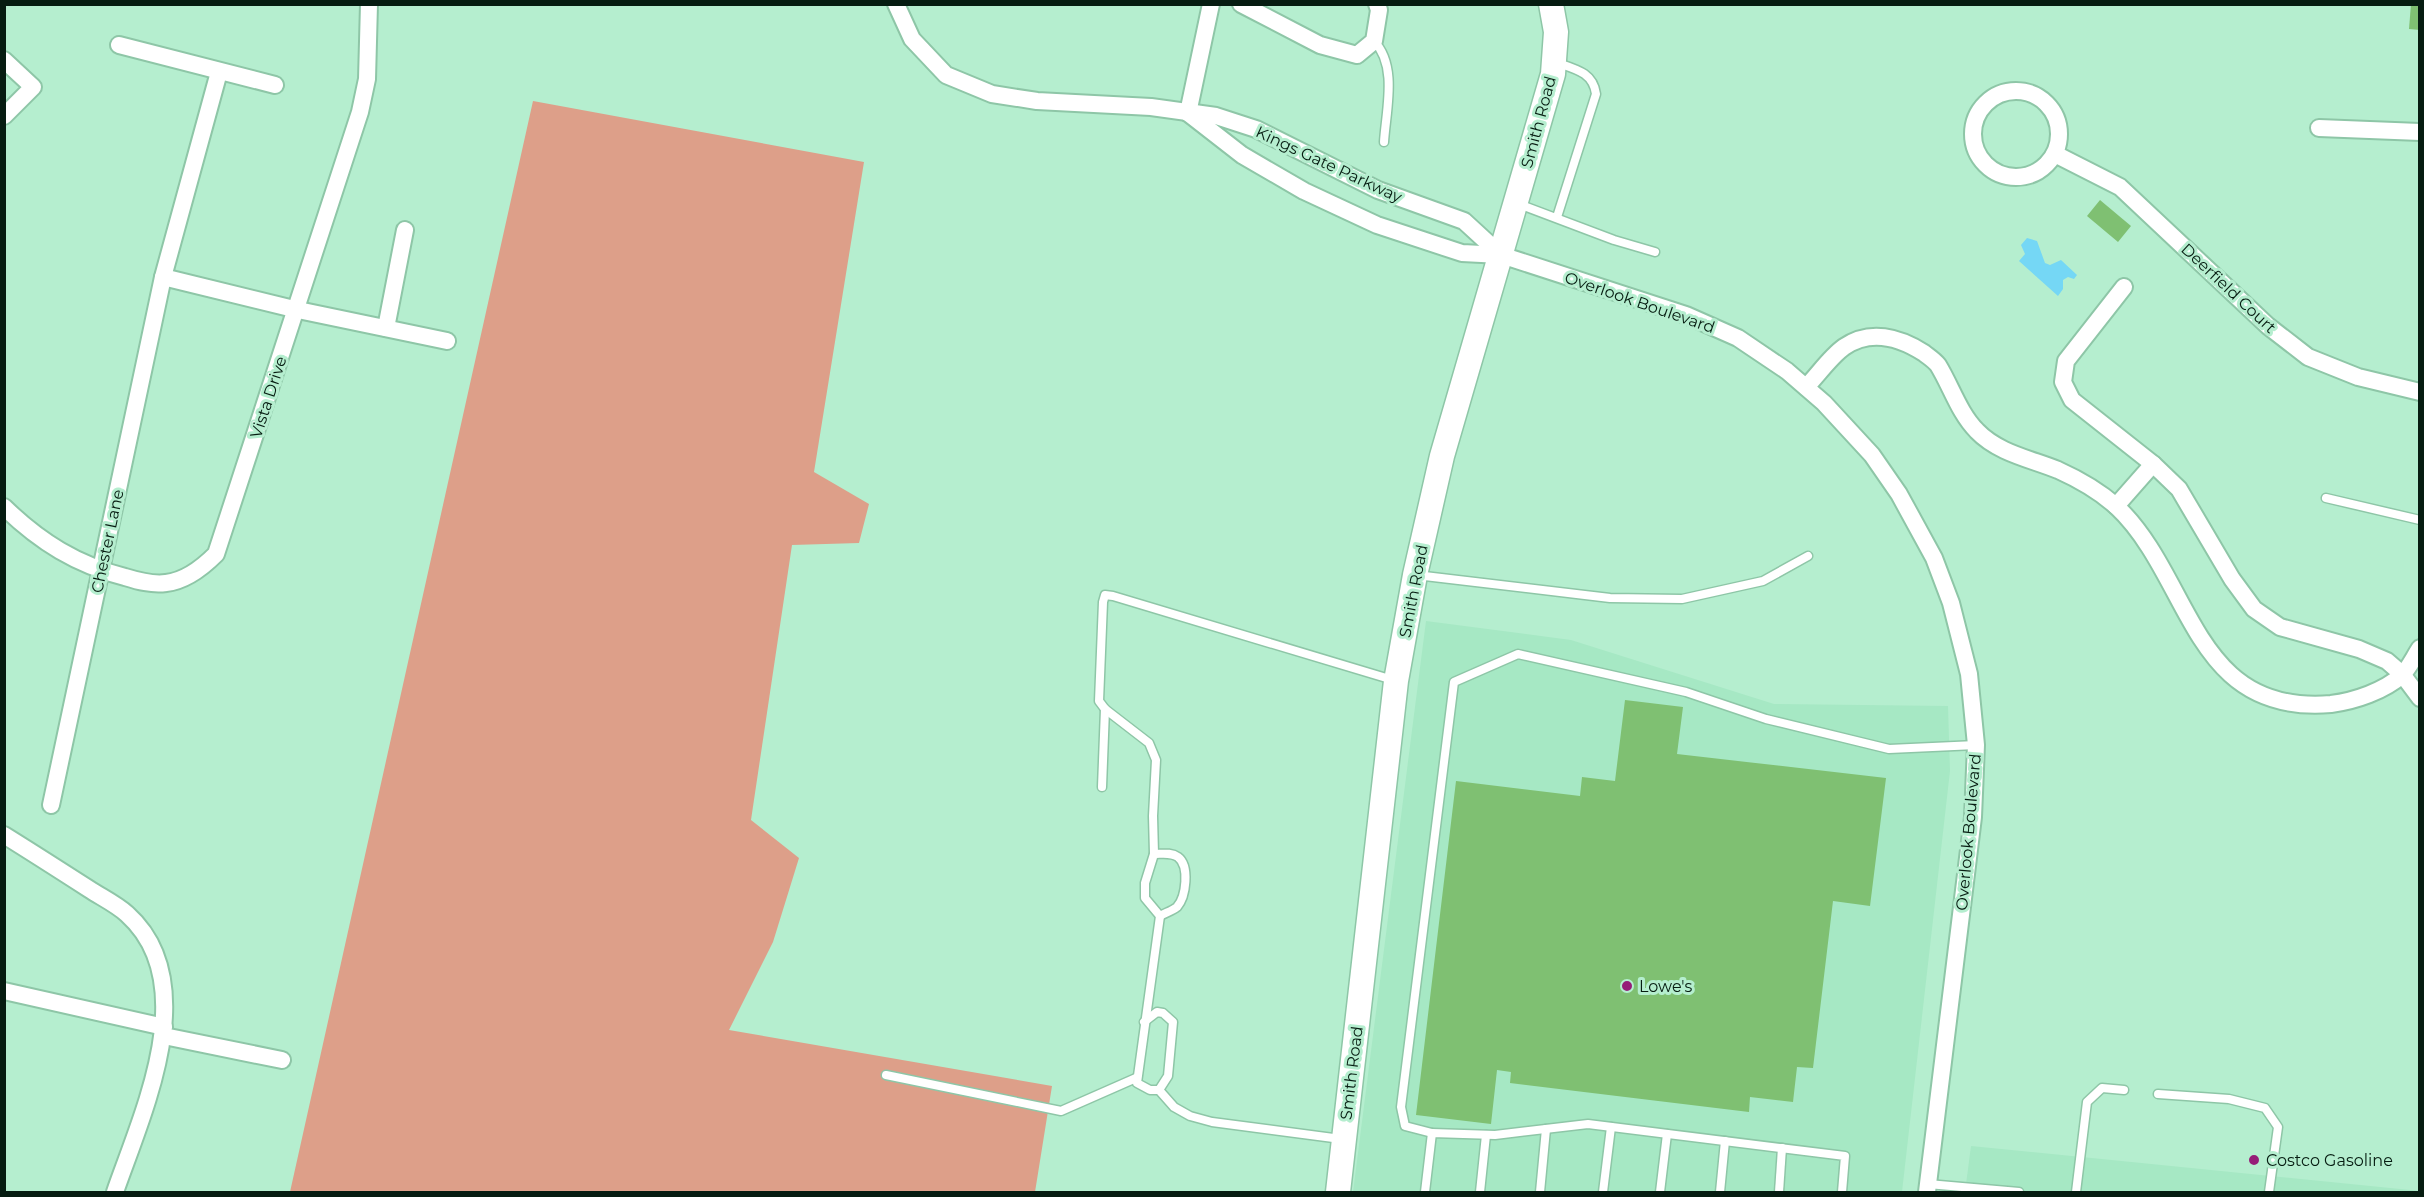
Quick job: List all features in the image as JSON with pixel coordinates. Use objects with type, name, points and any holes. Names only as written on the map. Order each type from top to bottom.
[{"type":"street","name":"Vista Drive","points":[[5,508],[36,536],[64,555],[101,571],[144,582],[167,583],[201,569],[216,554],[360,112],[367,79],[369,4]]},
{"type":"street","name":"Kings Gate Parkway","points":[[896,4],[912,39],[946,75],[992,94],[1036,101],[1150,107],[1216,116],[1256,129],[1378,190],[1464,221],[1501,255]]},
{"type":"street","points":[[1188,113],[1211,4]]},
{"type":"street","points":[[1241,4],[1320,45],[1357,55],[1374,41],[1379,10],[1377,4]]},
{"type":"street","name":"Smith Road","points":[[1338,1192],[1396,681],[1415,575],[1442,456],[1516,203],[1554,62],[1556,32],[1551,4]]},
{"type":"street","points":[[119,45],[275,85]]},
{"type":"street","points":[[4,60],[33,87],[4,116]]},
{"type":"street","name":"Chester Lane","points":[[51,805],[163,277],[219,72]]},
{"type":"street","points":[[2020,91],[2036,96],[2050,106],[2057,121],[2059,138],[2055,154],[2044,167],[2030,176],[2013,178],[1996,173],[1983,162],[1975,147],[1973,130],[1978,114],[1989,101],[2003,93],[2020,91]]},
{"type":"street","name":"Kings Gate Parkway","points":[[1188,113],[1242,154],[1278,176],[1304,191],[1377,225],[1462,254],[1501,255]]},
{"type":"street","points":[[2319,128],[2420,132]]},
{"type":"street","name":"Deerfield Court","points":[[2055,154],[2120,187],[2268,326],[2308,357],[2358,376],[2420,392]]},
{"type":"street","points":[[386,328],[405,230]]},
{"type":"street","name":"Overlook Boulevard","points":[[1501,255],[1720,329],[1754,348],[1806,387],[1872,455],[1899,494],[1934,558],[1964,649],[1976,745],[1972,817],[1928,1188]]},
{"type":"street","points":[[163,277],[297,310],[447,340]]},
{"type":"street","points":[[2124,287],[2066,361],[2062,382],[2072,400],[2153,464],[2179,489],[2232,579],[2254,609],[2280,627],[2359,649],[2387,661],[2402,674],[2420,698]]},
{"type":"street","points":[[1806,387],[1844,347],[1876,335],[1905,341],[1936,362],[1977,432],[2010,453],[2060,471],[2094,488],[2116,506],[2141,534],[2207,651],[2239,681],[2269,697],[2306,706],[2338,703],[2374,693],[2402,674],[2420,648]]},
{"type":"street","points":[[2116,506],[2153,464]]},
{"type":"street","points":[[4,835],[128,914],[150,943],[164,984],[164,1031],[148,1096],[115,1192]]},
{"type":"street","points":[[4,991],[282,1060]]},
{"type":"lane","points":[[1374,41],[1383,50],[1389,71],[1384,142]]},
{"type":"lane","points":[[1554,62],[1588,75],[1595,84],[1596,94],[1557,217]]},
{"type":"lane","points":[[1516,203],[1614,240],[1655,252]]},
{"type":"lane","points":[[2326,498],[2420,520]]},
{"type":"lane","points":[[1415,575],[1610,598],[1682,599],[1763,581],[1808,556]]},
{"type":"lane","points":[[1343,1139],[1212,1122],[1190,1116],[1174,1107],[1159,1090],[1139,1085],[1136,1078],[1160,916],[1145,898],[1147,870],[1154,854],[1152,816],[1156,760],[1149,743],[1105,709],[1099,701],[1105,595],[1396,681]]},
{"type":"lane","points":[[1842,1192],[1845,1156],[1588,1124],[1486,1135],[1432,1133],[1405,1126],[1401,1107],[1455,682],[1518,654],[1686,692],[1766,719],[1888,749],[1976,745]]},
{"type":"lane","points":[[1102,787],[1105,709]]},
{"type":"lane","points":[[1154,854],[1176,856],[1181,860],[1185,872],[1183,898],[1176,908],[1160,916]]},
{"type":"lane","points":[[1144,1022],[1157,1012],[1163,1013],[1173,1022],[1168,1076],[1159,1090]]},
{"type":"lane","points":[[886,1075],[1061,1110],[1136,1078]]},
{"type":"lane","points":[[2076,1192],[2087,1102],[2102,1088],[2124,1090]]},
{"type":"lane","points":[[2158,1094],[2229,1099],[2265,1108],[2278,1127],[2269,1192]]},
{"type":"lane","points":[[1603,1192],[1611,1127]]},
{"type":"lane","points":[[1540,1192],[1546,1129]]},
{"type":"lane","points":[[1425,1192],[1432,1133]]},
{"type":"lane","points":[[1660,1192],[1666,1134]]},
{"type":"lane","points":[[1480,1192],[1486,1135]]},
{"type":"lane","points":[[1720,1192],[1725,1141]]},
{"type":"lane","points":[[1779,1192],[1782,1148]]},
{"type":"lane","points":[[1928,1188],[2019,1192]]},
{"type":"shaded area","points":[[533,101],[864,162],[814,472],[869,504],[859,543],[792,545],[751,820],[799,858],[773,942],[729,1030],[1052,1086],[1035,1192],[290,1192]]},
{"type":"shaded area","points":[[1426,621],[1571,640],[1774,704],[1948,706],[1950,771],[1902,1192],[1353,1192]]},
{"type":"shaded area","points":[[1971,1146],[2420,1191],[1965,1192]]},
{"type":"water","points":[[2027,238],[2037,241],[2045,263],[2050,265],[2061,260],[2077,275],[2074,279],[2068,277],[2063,280],[2063,289],[2058,296],[2019,261],[2025,254],[2021,245]]},
{"type":"building","points":[[2411,4],[2420,4],[2420,30],[2409,29]]},
{"type":"building","points":[[2100,200],[2131,226],[2118,242],[2087,216]]},
{"type":"building","name":"Lowe's","points":[[1625,700],[1683,707],[1677,754],[1886,778],[1870,906],[1833,901],[1813,1068],[1797,1067],[1793,1102],[1750,1097],[1749,1112],[1510,1083],[1511,1072],[1497,1070],[1491,1124],[1416,1115],[1456,781],[1580,796],[1582,777],[1615,781]]},
{"type":"place","name":"Lowe's","points":[[1627,986]]},
{"type":"place","name":"Costco Gasoline","points":[[2254,1160]]}]
